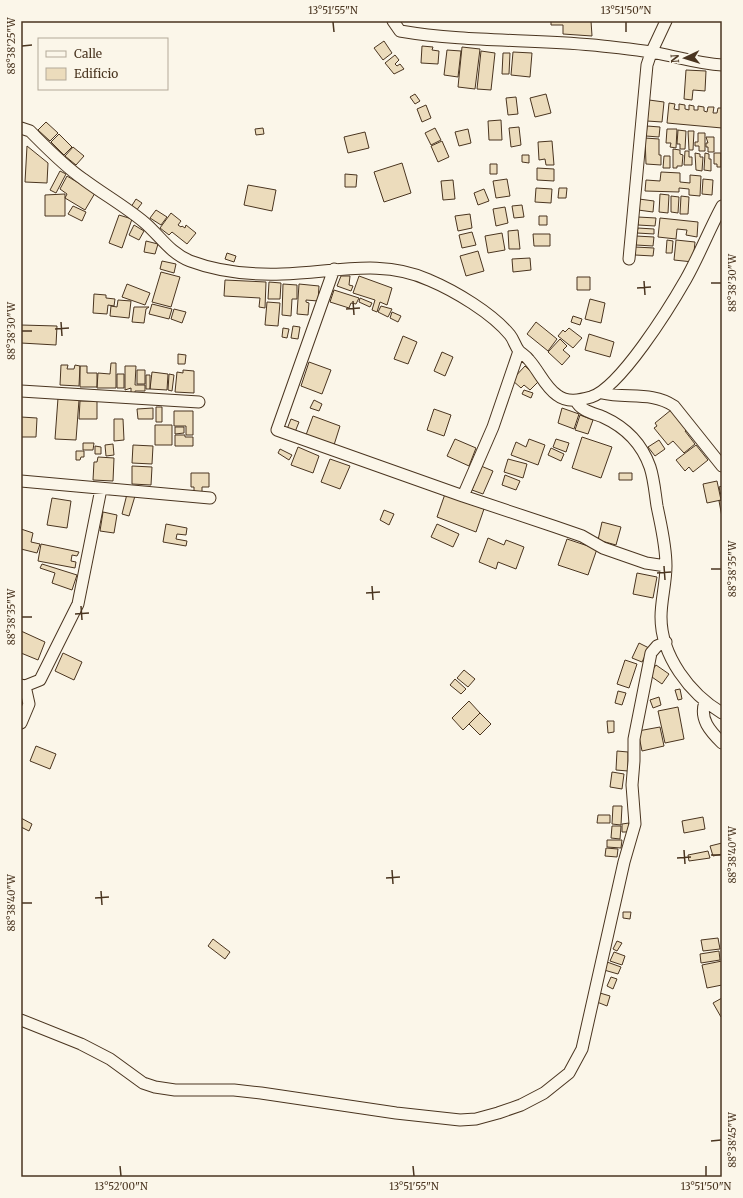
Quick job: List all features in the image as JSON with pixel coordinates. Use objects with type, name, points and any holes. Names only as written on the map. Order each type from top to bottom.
[{"type":"street","points":[[393,21],[400,31],[415,34],[476,40],[592,45],[722,65]]},
{"type":"street","points":[[629,260],[645,84],[651,53],[666,21]]},
{"type":"street","points":[[21,128],[30,131],[81,178],[146,224],[174,252],[189,260],[214,268],[259,274],[285,274],[334,269],[376,267],[413,274],[429,280],[455,294],[500,324],[511,337],[519,351],[528,358],[557,395],[566,400],[576,400],[602,392],[637,353],[682,286],[722,206]]},
{"type":"street","points":[[334,269],[277,430],[582,536],[603,548],[646,563],[666,566]]},
{"type":"street","points":[[464,496],[493,427],[519,351]]},
{"type":"street","points":[[21,391],[199,402]]},
{"type":"street","points":[[602,392],[611,395],[656,397],[665,400],[679,411],[722,466]]},
{"type":"street","points":[[576,400],[578,406],[604,418],[624,430],[636,441],[650,467],[664,534],[666,566],[661,619],[666,642],[683,679],[705,702],[722,713]]},
{"type":"street","points":[[21,482],[210,498]]},
{"type":"street","points":[[21,723],[28,704],[23,685],[40,680],[78,604],[100,488]]},
{"type":"street","points":[[21,1020],[81,1044],[110,1059],[143,1083],[167,1089],[261,1092],[396,1113],[460,1120],[476,1119],[498,1113],[521,1105],[544,1093],[569,1073],[584,1044],[624,862],[635,824],[632,785],[637,718],[652,653],[657,646],[666,642]]},
{"type":"street","points":[[705,702],[703,715],[707,727],[722,743]]},
{"type":"building","points":[[551,21],[591,21],[592,36],[563,34],[563,25],[551,25]]},
{"type":"building","points":[[384,41],[392,53],[383,60],[374,48]]},
{"type":"building","points":[[422,46],[433,47],[432,50],[439,51],[438,64],[421,63]]},
{"type":"building","points":[[462,47],[480,49],[475,89],[458,87]]},
{"type":"building","points":[[447,50],[461,51],[458,77],[444,75]]},
{"type":"building","points":[[481,51],[495,53],[491,90],[477,89]]},
{"type":"building","points":[[513,52],[532,53],[530,77],[511,75]]},
{"type":"building","points":[[503,53],[510,53],[509,74],[502,74]]},
{"type":"building","points":[[395,55],[399,60],[395,64],[397,66],[400,64],[404,69],[394,74],[385,63]]},
{"type":"building","points":[[686,70],[706,71],[705,91],[693,90],[692,100],[684,99]]},
{"type":"building","points":[[415,94],[420,101],[415,104],[410,97]]},
{"type":"building","points":[[546,94],[551,113],[535,117],[530,98]]},
{"type":"building","points":[[516,97],[518,114],[508,115],[506,98]]},
{"type":"building","points":[[649,100],[664,102],[662,122],[647,121]]},
{"type":"building","points":[[669,103],[675,104],[674,109],[679,110],[679,104],[685,105],[685,109],[689,110],[689,105],[694,106],[694,110],[698,110],[698,106],[704,107],[704,111],[707,112],[708,107],[714,107],[713,113],[717,113],[718,108],[722,108],[722,128],[667,123]]},
{"type":"building","points":[[426,105],[431,118],[422,122],[417,109]]},
{"type":"building","points":[[501,120],[502,140],[489,140],[488,121]]},
{"type":"building","points":[[46,122],[58,133],[50,141],[38,130]]},
{"type":"building","points":[[647,126],[660,127],[659,137],[646,136]]},
{"type":"building","points":[[519,127],[521,145],[511,147],[509,128]]},
{"type":"building","points":[[263,128],[264,134],[256,135],[255,129]]},
{"type":"building","points":[[435,128],[441,140],[431,145],[425,133]]},
{"type":"building","points":[[468,129],[471,143],[459,146],[455,132]]},
{"type":"building","points":[[667,129],[677,129],[676,148],[670,147],[671,143],[666,143]]},
{"type":"building","points":[[678,130],[686,131],[685,149],[680,149],[680,144],[677,144]]},
{"type":"building","points":[[688,131],[694,131],[693,150],[689,150]]},
{"type":"building","points":[[365,132],[369,148],[348,153],[344,137]]},
{"type":"building","points":[[698,133],[705,133],[705,151],[699,151],[699,146],[695,146],[695,142],[698,142]]},
{"type":"building","points":[[59,134],[72,147],[64,155],[51,142]]},
{"type":"building","points":[[706,137],[714,137],[714,152],[708,152],[708,147],[706,147],[706,143],[708,143]]},
{"type":"building","points":[[645,138],[659,139],[659,155],[661,155],[661,165],[646,164]]},
{"type":"building","points":[[442,141],[449,157],[438,162],[431,146]]},
{"type":"building","points":[[552,141],[554,165],[546,165],[545,159],[539,160],[538,142]]},
{"type":"building","points":[[27,146],[48,163],[47,183],[25,182]]},
{"type":"building","points":[[73,147],[84,156],[76,165],[65,156]]},
{"type":"building","points":[[673,149],[680,150],[680,154],[683,155],[682,166],[677,166],[677,168],[673,168]]},
{"type":"building","points":[[685,151],[689,151],[689,157],[692,157],[692,165],[684,165]]},
{"type":"building","points":[[695,153],[700,154],[700,157],[703,157],[702,171],[696,170]]},
{"type":"building","points":[[705,153],[709,154],[709,159],[711,159],[711,171],[704,170]]},
{"type":"building","points":[[714,153],[721,153],[721,167],[717,167],[717,164],[714,164]]},
{"type":"building","points":[[522,155],[529,155],[529,163],[522,162]]},
{"type":"building","points":[[664,156],[670,156],[670,168],[663,168]]},
{"type":"building","points":[[402,163],[411,193],[384,202],[374,172]]},
{"type":"building","points":[[490,164],[497,164],[497,174],[490,174]]},
{"type":"building","points":[[537,168],[554,169],[554,181],[537,180]]},
{"type":"building","points":[[60,171],[66,174],[56,193],[50,190]]},
{"type":"building","points":[[661,172],[680,173],[680,182],[690,183],[690,175],[701,176],[700,196],[689,195],[689,189],[679,188],[679,192],[645,191],[646,180],[660,181]]},
{"type":"building","points":[[345,174],[357,175],[356,187],[345,187]]},
{"type":"building","points":[[67,176],[95,193],[85,210],[65,198],[67,194],[60,189]]},
{"type":"building","points":[[507,179],[510,196],[496,198],[493,181]]},
{"type":"building","points":[[703,179],[713,180],[712,195],[702,194]]},
{"type":"building","points":[[453,180],[455,199],[443,200],[441,181]]},
{"type":"building","points":[[248,185],[276,190],[272,211],[244,205]]},
{"type":"building","points":[[536,188],[552,189],[551,203],[535,202]]},
{"type":"building","points":[[559,188],[567,188],[566,198],[558,198]]},
{"type":"building","points":[[484,189],[489,201],[478,205],[474,193]]},
{"type":"building","points":[[65,194],[65,216],[45,216],[45,195]]},
{"type":"building","points":[[660,194],[669,195],[668,213],[659,212]]},
{"type":"building","points":[[671,196],[679,197],[678,213],[671,212]]},
{"type":"building","points":[[681,196],[689,197],[688,214],[680,214]]},
{"type":"building","points":[[136,199],[142,203],[136,211],[131,207]]},
{"type":"building","points":[[639,199],[654,201],[653,212],[638,210]]},
{"type":"building","points":[[522,205],[524,217],[514,218],[512,206]]},
{"type":"building","points":[[73,206],[86,212],[82,221],[68,214]]},
{"type":"building","points":[[505,207],[508,223],[496,226],[493,209]]},
{"type":"building","points":[[156,210],[167,217],[161,225],[150,218]]},
{"type":"building","points":[[171,213],[181,221],[178,225],[185,228],[186,225],[196,233],[187,244],[172,232],[169,235],[160,228]]},
{"type":"building","points":[[470,214],[472,228],[458,231],[455,216]]},
{"type":"building","points":[[119,215],[132,219],[122,248],[109,243]]},
{"type":"building","points":[[539,216],[547,216],[547,225],[539,225]]},
{"type":"building","points":[[638,217],[656,218],[655,226],[638,225]]},
{"type":"building","points":[[660,218],[698,222],[697,237],[686,235],[687,230],[677,229],[676,239],[658,237]]},
{"type":"building","points":[[134,225],[144,231],[139,240],[129,235]]},
{"type":"building","points":[[638,228],[654,229],[654,234],[637,233]]},
{"type":"building","points":[[518,230],[520,249],[509,249],[508,231]]},
{"type":"building","points":[[472,232],[476,245],[462,248],[459,235]]},
{"type":"building","points":[[502,233],[505,250],[488,253],[485,236]]},
{"type":"building","points":[[533,234],[550,234],[550,246],[534,246]]},
{"type":"building","points":[[636,236],[654,237],[653,246],[636,245]]},
{"type":"building","points":[[667,240],[673,241],[672,253],[666,253]]},
{"type":"building","points":[[676,240],[695,242],[693,262],[674,260]]},
{"type":"building","points":[[146,241],[158,244],[155,254],[144,252]]},
{"type":"building","points":[[635,247],[654,248],[653,256],[635,255]]},
{"type":"building","points":[[478,251],[484,271],[466,276],[460,256]]},
{"type":"building","points":[[227,253],[236,256],[234,262],[225,259]]},
{"type":"building","points":[[530,258],[531,270],[513,272],[512,259]]},
{"type":"building","points":[[162,261],[176,264],[174,273],[160,269]]},
{"type":"building","points":[[161,272],[180,277],[171,307],[152,302]]},
{"type":"building","points":[[341,276],[350,276],[349,285],[353,286],[351,291],[337,286]]},
{"type":"building","points":[[359,276],[392,288],[387,305],[380,302],[377,312],[372,310],[375,300],[353,293]]},
{"type":"building","points":[[577,277],[590,277],[590,290],[577,290]]},
{"type":"building","points":[[225,280],[266,282],[265,308],[259,307],[260,298],[224,296]]},
{"type":"building","points":[[269,282],[281,283],[280,299],[268,299]]},
{"type":"building","points":[[127,284],[150,293],[145,305],[122,297]]},
{"type":"building","points":[[283,284],[297,285],[297,299],[292,299],[291,316],[282,315]]},
{"type":"building","points":[[299,284],[319,286],[318,301],[306,300],[306,302],[309,303],[308,315],[297,314]]},
{"type":"building","points":[[334,290],[359,298],[356,304],[351,303],[349,308],[330,302]]},
{"type":"building","points":[[94,294],[106,295],[106,298],[115,299],[114,306],[108,305],[107,314],[93,313]]},
{"type":"building","points":[[360,298],[372,303],[370,307],[359,302]]},
{"type":"building","points":[[590,299],[605,303],[601,323],[585,319]]},
{"type":"building","points":[[118,300],[131,301],[129,318],[110,316],[111,306],[117,307]]},
{"type":"building","points":[[267,302],[280,303],[278,326],[265,325]]},
{"type":"building","points":[[152,304],[172,309],[169,319],[149,314]]},
{"type":"building","points":[[381,306],[392,309],[388,317],[378,312]]},
{"type":"building","points":[[134,307],[149,307],[146,309],[144,323],[132,322]]},
{"type":"building","points":[[174,309],[186,312],[182,323],[171,319]]},
{"type":"building","points":[[392,312],[401,316],[398,322],[390,318]]},
{"type":"building","points":[[573,316],[582,319],[580,325],[571,322]]},
{"type":"building","points":[[536,322],[557,339],[548,351],[527,334]]},
{"type":"building","points":[[21,325],[57,326],[56,345],[21,343]]},
{"type":"building","points":[[293,326],[300,327],[298,339],[291,338]]},
{"type":"building","points":[[283,328],[289,329],[287,338],[282,337]]},
{"type":"building","points":[[569,328],[582,338],[573,348],[558,336],[563,330],[565,332]]},
{"type":"building","points":[[589,334],[614,342],[610,357],[585,350]]},
{"type":"building","points":[[403,336],[417,342],[408,364],[394,359]]},
{"type":"building","points":[[560,339],[567,346],[563,350],[570,356],[562,365],[548,352]]},
{"type":"building","points":[[442,352],[453,357],[445,376],[434,371]]},
{"type":"building","points":[[178,354],[186,355],[185,364],[178,364]]},
{"type":"building","points":[[309,362],[331,370],[322,394],[301,386]]},
{"type":"building","points":[[111,363],[116,363],[116,388],[97,388],[98,373],[110,374]]},
{"type":"building","points":[[61,365],[68,365],[67,369],[74,369],[75,365],[80,366],[79,386],[60,385]]},
{"type":"building","points":[[80,366],[87,366],[87,373],[97,373],[97,387],[80,387]]},
{"type":"building","points":[[125,366],[136,366],[135,385],[145,385],[145,391],[135,391],[135,393],[131,393],[131,388],[125,390]]},
{"type":"building","points":[[525,366],[540,380],[530,390],[524,385],[521,388],[512,380]]},
{"type":"building","points":[[137,370],[145,370],[145,384],[137,384]]},
{"type":"building","points":[[183,370],[194,371],[194,393],[175,392],[177,372],[183,373]]},
{"type":"building","points":[[152,372],[168,374],[167,390],[150,389]]},
{"type":"building","points":[[117,374],[124,374],[124,388],[117,388]]},
{"type":"building","points":[[169,374],[174,375],[172,391],[168,390]]},
{"type":"building","points":[[146,375],[150,375],[150,389],[146,389]]},
{"type":"building","points":[[524,390],[533,393],[531,398],[522,394]]},
{"type":"building","points":[[58,398],[79,400],[76,440],[55,439]]},
{"type":"building","points":[[314,400],[322,404],[319,411],[310,408]]},
{"type":"building","points":[[80,401],[97,401],[97,419],[79,419]]},
{"type":"building","points":[[156,407],[162,407],[162,422],[156,422]]},
{"type":"building","points":[[153,408],[153,419],[138,419],[137,409]]},
{"type":"building","points":[[562,408],[579,414],[574,429],[558,423]]},
{"type":"building","points":[[434,409],[451,415],[444,436],[427,430]]},
{"type":"building","points":[[671,410],[687,429],[685,431],[695,444],[684,453],[673,441],[668,445],[654,428],[657,426],[655,423]]},
{"type":"building","points":[[174,411],[193,411],[193,435],[186,435],[186,426],[174,426]]},
{"type":"building","points":[[580,415],[593,420],[588,434],[575,430]]},
{"type":"building","points":[[313,416],[340,426],[334,445],[306,435]]},
{"type":"building","points":[[21,417],[37,418],[36,437],[21,437]]},
{"type":"building","points":[[114,419],[123,419],[124,440],[114,441]]},
{"type":"building","points":[[291,419],[299,422],[295,432],[287,429]]},
{"type":"building","points":[[155,425],[172,425],[172,445],[155,445]]},
{"type":"building","points":[[175,427],[184,427],[184,433],[175,434]]},
{"type":"building","points":[[175,435],[193,437],[193,446],[175,446]]},
{"type":"building","points":[[582,437],[612,447],[601,478],[572,468]]},
{"type":"building","points":[[455,439],[476,448],[469,466],[447,456]]},
{"type":"building","points":[[529,439],[545,445],[538,465],[511,455],[516,442],[526,447]]},
{"type":"building","points":[[556,439],[569,443],[566,452],[553,447]]},
{"type":"building","points":[[659,440],[665,449],[655,456],[648,447]]},
{"type":"building","points":[[83,443],[94,443],[93,450],[83,450]]},
{"type":"building","points":[[113,444],[114,455],[106,456],[105,445]]},
{"type":"building","points":[[133,445],[153,446],[152,464],[132,463]]},
{"type":"building","points":[[696,445],[708,460],[693,472],[689,467],[685,471],[676,460]]},
{"type":"building","points":[[95,446],[101,447],[101,454],[95,454]]},
{"type":"building","points":[[298,447],[319,456],[313,473],[291,465]]},
{"type":"building","points":[[551,448],[564,454],[561,461],[548,455]]},
{"type":"building","points":[[280,449],[292,455],[289,460],[278,453]]},
{"type":"building","points":[[76,451],[84,451],[84,457],[81,457],[80,460],[76,460]]},
{"type":"building","points":[[98,457],[114,458],[113,481],[93,480],[94,462],[97,462]]},
{"type":"building","points":[[330,459],[350,466],[340,489],[321,482]]},
{"type":"building","points":[[508,459],[527,464],[523,478],[504,472]]},
{"type":"building","points":[[132,466],[152,467],[151,485],[132,484]]},
{"type":"building","points":[[481,466],[493,471],[483,494],[472,490]]},
{"type":"building","points":[[191,473],[209,473],[209,487],[202,487],[202,492],[194,492],[194,487],[191,487]]},
{"type":"building","points":[[619,473],[632,473],[632,480],[619,480]]},
{"type":"building","points":[[505,475],[520,481],[516,490],[502,485]]},
{"type":"building","points":[[717,481],[721,500],[707,503],[703,484]]},
{"type":"building","points":[[722,486],[722,500],[719,487]]},
{"type":"building","points":[[127,494],[135,496],[129,516],[122,514]]},
{"type":"building","points":[[445,494],[484,509],[476,532],[437,517]]},
{"type":"building","points":[[52,498],[71,501],[67,528],[47,525]]},
{"type":"building","points":[[722,500],[722,517],[719,501]]},
{"type":"building","points":[[384,510],[394,514],[389,525],[380,520]]},
{"type":"building","points":[[103,512],[117,515],[114,533],[100,531]]},
{"type":"building","points":[[602,522],[621,527],[616,545],[598,540]]},
{"type":"building","points":[[166,524],[187,528],[186,535],[177,534],[176,539],[187,541],[186,546],[163,542]]},
{"type":"building","points":[[437,524],[459,534],[453,547],[431,537]]},
{"type":"building","points":[[21,529],[33,533],[31,542],[40,544],[37,553],[21,549]]},
{"type":"building","points":[[488,538],[504,545],[506,540],[524,547],[516,569],[498,562],[496,569],[479,562]]},
{"type":"building","points":[[567,539],[597,549],[588,575],[558,565]]},
{"type":"building","points":[[41,544],[79,552],[77,556],[72,555],[71,561],[76,562],[75,568],[38,561]]},
{"type":"building","points":[[42,564],[77,575],[72,590],[52,583],[55,573],[40,568]]},
{"type":"building","points":[[637,573],[657,577],[653,598],[633,594]]},
{"type":"building","points":[[21,631],[45,642],[38,660],[21,653]]},
{"type":"building","points":[[639,643],[649,648],[642,662],[632,658]]},
{"type":"building","points":[[63,653],[82,662],[74,680],[55,671]]},
{"type":"building","points":[[625,660],[637,664],[629,688],[617,684]]},
{"type":"building","points":[[656,665],[669,674],[662,684],[649,675]]},
{"type":"building","points":[[464,670],[475,679],[468,687],[457,678]]},
{"type":"building","points":[[455,679],[466,689],[461,694],[450,685]]},
{"type":"building","points":[[680,689],[682,699],[678,700],[675,690]]},
{"type":"building","points":[[618,691],[626,693],[622,705],[615,703]]},
{"type":"building","points":[[659,697],[661,705],[653,708],[650,700]]},
{"type":"building","points":[[469,701],[480,713],[463,730],[452,718]]},
{"type":"building","points":[[678,707],[684,739],[665,743],[658,711]]},
{"type":"building","points":[[480,713],[491,724],[480,735],[469,724]]},
{"type":"building","points":[[607,721],[614,721],[614,732],[608,733]]},
{"type":"building","points":[[660,727],[664,746],[642,751],[638,731]]},
{"type":"building","points":[[36,746],[56,754],[50,769],[30,761]]},
{"type":"building","points":[[617,751],[628,752],[628,771],[616,770]]},
{"type":"building","points":[[612,772],[624,774],[622,789],[610,787]]},
{"type":"building","points":[[613,806],[622,806],[621,825],[612,824]]},
{"type":"building","points":[[598,815],[610,815],[610,823],[597,823]]},
{"type":"building","points":[[703,817],[705,829],[684,833],[682,821]]},
{"type":"building","points":[[21,818],[32,824],[29,831],[21,827]]},
{"type":"building","points":[[629,823],[629,832],[622,832],[622,824]]},
{"type":"building","points":[[612,826],[621,826],[620,839],[611,838]]},
{"type":"building","points":[[607,840],[622,840],[621,848],[607,847]]},
{"type":"building","points":[[722,843],[722,854],[713,856],[710,846]]},
{"type":"building","points":[[606,848],[618,849],[617,857],[605,856]]},
{"type":"building","points":[[708,851],[710,858],[689,861],[688,855]]},
{"type":"building","points":[[623,912],[631,912],[630,919],[623,918]]},
{"type":"building","points":[[718,938],[720,949],[703,951],[701,940]]},
{"type":"building","points":[[213,939],[230,952],[225,959],[208,946]]},
{"type":"building","points":[[617,941],[622,943],[617,951],[613,949]]},
{"type":"building","points":[[719,951],[720,960],[701,963],[700,954]]},
{"type":"building","points":[[614,952],[625,956],[622,965],[610,961]]},
{"type":"building","points":[[722,961],[722,985],[707,988],[702,965]]},
{"type":"building","points":[[607,962],[621,967],[618,974],[604,970]]},
{"type":"building","points":[[611,977],[617,979],[613,989],[607,986]]},
{"type":"building","points":[[600,993],[610,996],[607,1006],[597,1002]]},
{"type":"building","points":[[722,998],[722,1017],[721,1017],[713,1003]]}]
